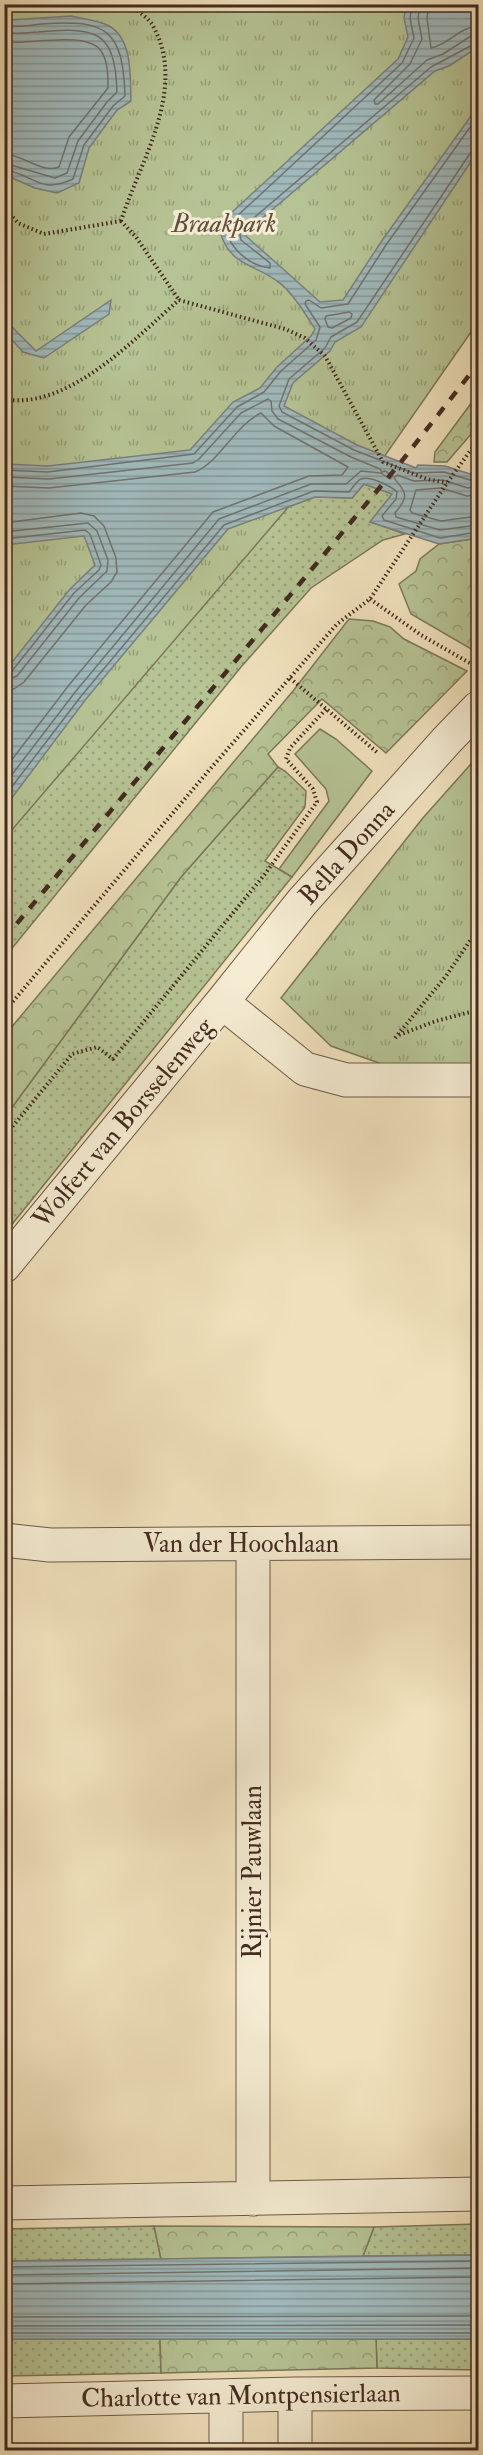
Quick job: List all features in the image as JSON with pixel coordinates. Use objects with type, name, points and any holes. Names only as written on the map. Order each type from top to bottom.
[{"type":"street","name":"Bella Donna","points":[[222,1002],[302,902],[478,708]]},
{"type":"street","name":"Wolfert van Borsselenweg","points":[[4,1266],[222,1002],[304,1069],[346,1080],[478,1080]]},
{"type":"street","name":"Van der Hoochlaan","points":[[4,1540],[50,1545],[478,1542]]},
{"type":"street","name":"Rijnier Pauwlaan","points":[[253,1545],[254,2199]]},
{"type":"street","points":[[4,2203],[478,2194]]},
{"type":"street","name":"Charlotte van Montpensierlaan","points":[[4,2401],[295,2394],[478,2393]]},
{"type":"street","points":[[295,2394],[295,2451]]},
{"type":"street","points":[[226,2397],[226,2451]]},
{"type":"path","points":[[121,221],[131,190],[149,154],[165,89],[164,51],[152,24],[130,4]]},
{"type":"path","points":[[4,207],[18,223],[44,234],[121,221]]},
{"type":"path","points":[[121,221],[143,246],[179,300],[274,325],[304,338],[325,356],[383,462],[427,479],[447,483]]},
{"type":"path","points":[[4,399],[45,398],[86,379],[179,300]]},
{"type":"path","points":[[4,1012],[337,624],[370,599],[478,440]]},
{"type":"path","points":[[370,599],[421,635],[478,668]]},
{"type":"path","points":[[290,678],[411,782]]},
{"type":"path","points":[[4,1137],[72,1054],[97,1047],[113,1059],[265,874],[316,802],[313,789],[286,759],[290,748],[326,709]]},
{"type":"path","points":[[346,1080],[398,1036],[446,976],[478,929]]},
{"type":"path","points":[[398,1036],[436,1022],[478,1011]]},
{"type":"green space","name":"Braakpark","points":[[5,5],[478,5],[478,322],[384,457],[332,456],[5,838]]},
{"type":"green space","points":[[475,398],[478,401],[478,426],[447,462],[434,462],[435,452]]},
{"type":"green space","points":[[364,484],[393,494],[370,522],[405,534],[383,540],[311,588],[241,667],[5,957],[4,807],[228,529],[315,497],[352,498]]},
{"type":"green space","points":[[478,538],[478,653],[411,614],[399,584],[416,571],[420,559],[439,544]]},
{"type":"green space","points":[[349,619],[373,621],[390,627],[404,639],[467,671],[386,753],[322,699],[268,754],[278,767],[181,877],[5,1117],[5,1035],[293,691]]},
{"type":"green space","points":[[320,729],[336,739],[372,771],[292,877],[279,869],[329,801],[326,789],[295,754]]},
{"type":"green space","points":[[478,756],[478,1068],[396,1069],[331,1046],[281,998],[422,819]]},
{"type":"green space","points":[[278,767],[306,791],[305,807],[265,861],[292,877],[5,1233],[5,1117],[181,877]]},
{"type":"green space","points":[[478,2224],[478,2255],[363,2256],[374,2227]]},
{"type":"green space","points":[[154,2226],[161,2259],[5,2261],[4,2229]]},
{"type":"green space","points":[[154,2226],[374,2227],[363,2256],[161,2259]]},
{"type":"green space","points":[[4,2339],[160,2339],[161,2373],[5,2376]]},
{"type":"green space","points":[[160,2339],[376,2339],[377,2368],[161,2373]]},
{"type":"green space","points":[[376,2339],[478,2339],[478,2370],[377,2368]]},
{"type":"water","points":[[406,5],[478,5],[478,47],[449,66],[435,71],[246,232],[246,236],[320,302],[343,300],[381,242],[478,106],[478,151],[361,327],[335,342],[330,351],[293,383],[284,406],[357,445],[416,468],[418,465],[445,466],[470,474],[478,470],[478,538],[439,544],[370,522],[392,494],[364,484],[352,498],[315,497],[228,529],[86,699],[5,807],[5,671],[70,589],[95,565],[84,536],[5,545],[5,464],[48,466],[190,450],[233,402],[260,388],[277,367],[311,336],[315,329],[288,290],[268,275],[237,259],[221,235],[229,215],[398,59],[408,37],[404,18]]},
{"type":"water","points":[[71,16],[105,24],[117,32],[129,59],[131,101],[117,110],[89,148],[79,183],[57,193],[35,188],[5,175],[5,19]]},
{"type":"water","points":[[111,300],[109,314],[44,358],[23,352],[5,332],[5,320],[36,351]]},
{"type":"water","points":[[478,2255],[478,2339],[5,2339],[5,2261]]},
{"type":"railway","points":[[4,939],[401,462],[478,364]]}]
